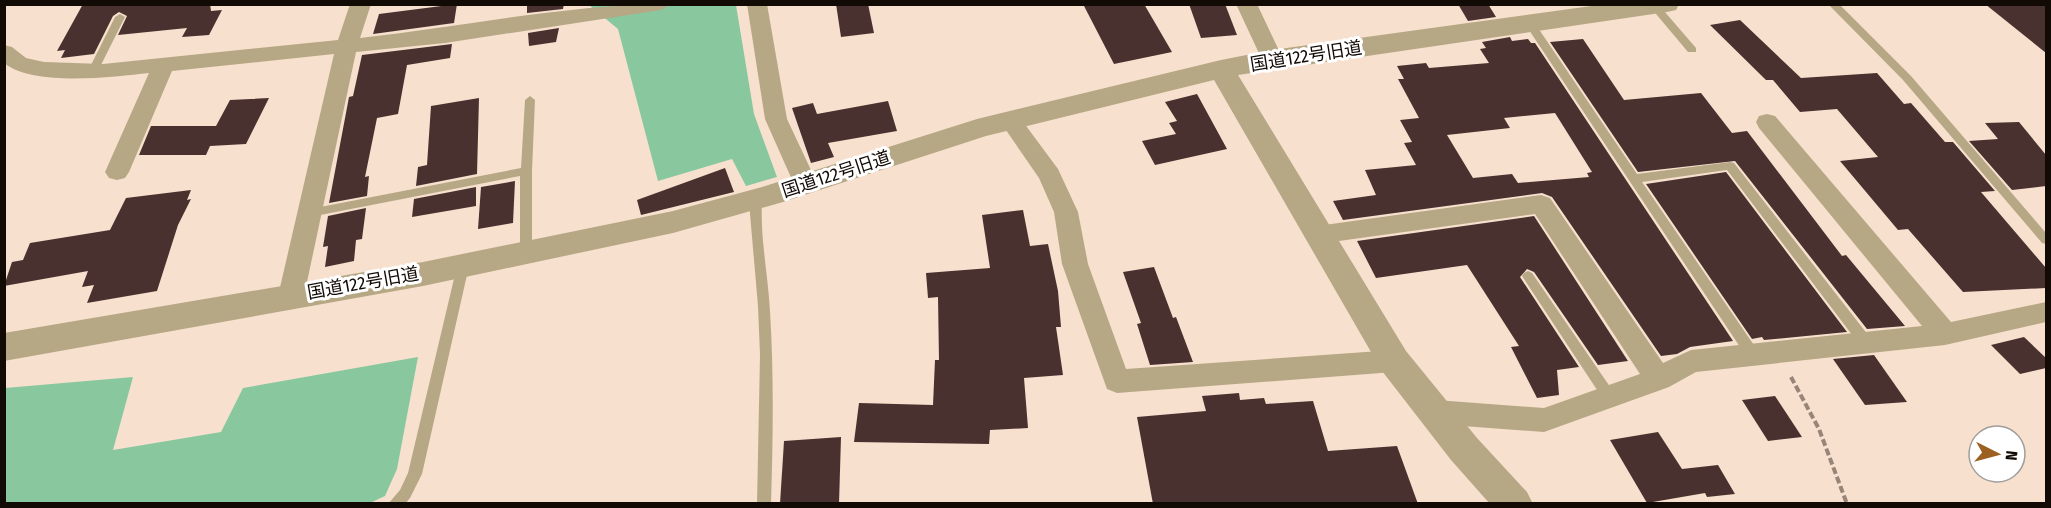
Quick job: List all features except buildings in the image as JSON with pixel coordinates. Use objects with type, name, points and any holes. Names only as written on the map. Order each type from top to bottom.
[{"type":"street","points":[[291,296],[347,44],[361,4]]},
{"type":"street","points":[[4,52],[20,64],[93,71],[445,36],[661,4]]},
{"type":"street","points":[[757,4],[776,119],[806,184]]},
{"type":"street","points":[[1246,4],[1272,59]]},
{"type":"street","name":"国道122号旧道","points":[[4,347],[463,266],[674,222],[756,201],[933,142],[1010,120],[1221,69],[1272,59],[1660,5]]},
{"type":"street","points":[[117,172],[164,64]]},
{"type":"street","points":[[1221,69],[1317,235],[1394,361],[1464,449],[1514,504]]},
{"type":"street","points":[[1010,120],[1050,174],[1066,212],[1075,264],[1117,381],[1394,361]]},
{"type":"street","points":[[1767,122],[1945,334]]},
{"type":"street","points":[[1317,235],[1541,204],[1659,379]]},
{"type":"street","points":[[1436,412],[1544,420],[1659,379],[1691,361],[1945,334],[2046,312]]},
{"type":"lane","points":[[1833,4],[1915,86],[1965,143],[2018,210],[2046,240]]},
{"type":"lane","points":[[1660,5],[1692,50]]},
{"type":"lane","points":[[93,71],[120,17]]},
{"type":"lane","points":[[1530,24],[1633,179],[1766,354]]},
{"type":"lane","points":[[526,253],[526,171],[530,100]]},
{"type":"lane","points":[[1633,179],[1730,166],[1867,344]]},
{"type":"lane","points":[[310,213],[526,171]]},
{"type":"lane","points":[[756,201],[754,218],[762,268],[768,381],[764,504]]},
{"type":"lane","points":[[395,504],[405,494],[415,474],[463,266]]},
{"type":"lane","points":[[1528,276],[1610,398]]},
{"type":"path","points":[[1766,354],[1819,429],[1847,504]]},
{"type":"green space","points":[[589,5],[736,5],[754,114],[777,177],[746,186],[732,159],[658,181],[618,29]]},
{"type":"green space","points":[[418,357],[397,469],[385,496],[370,503],[5,503],[5,388],[133,377],[113,450],[221,432],[243,388]]}]
